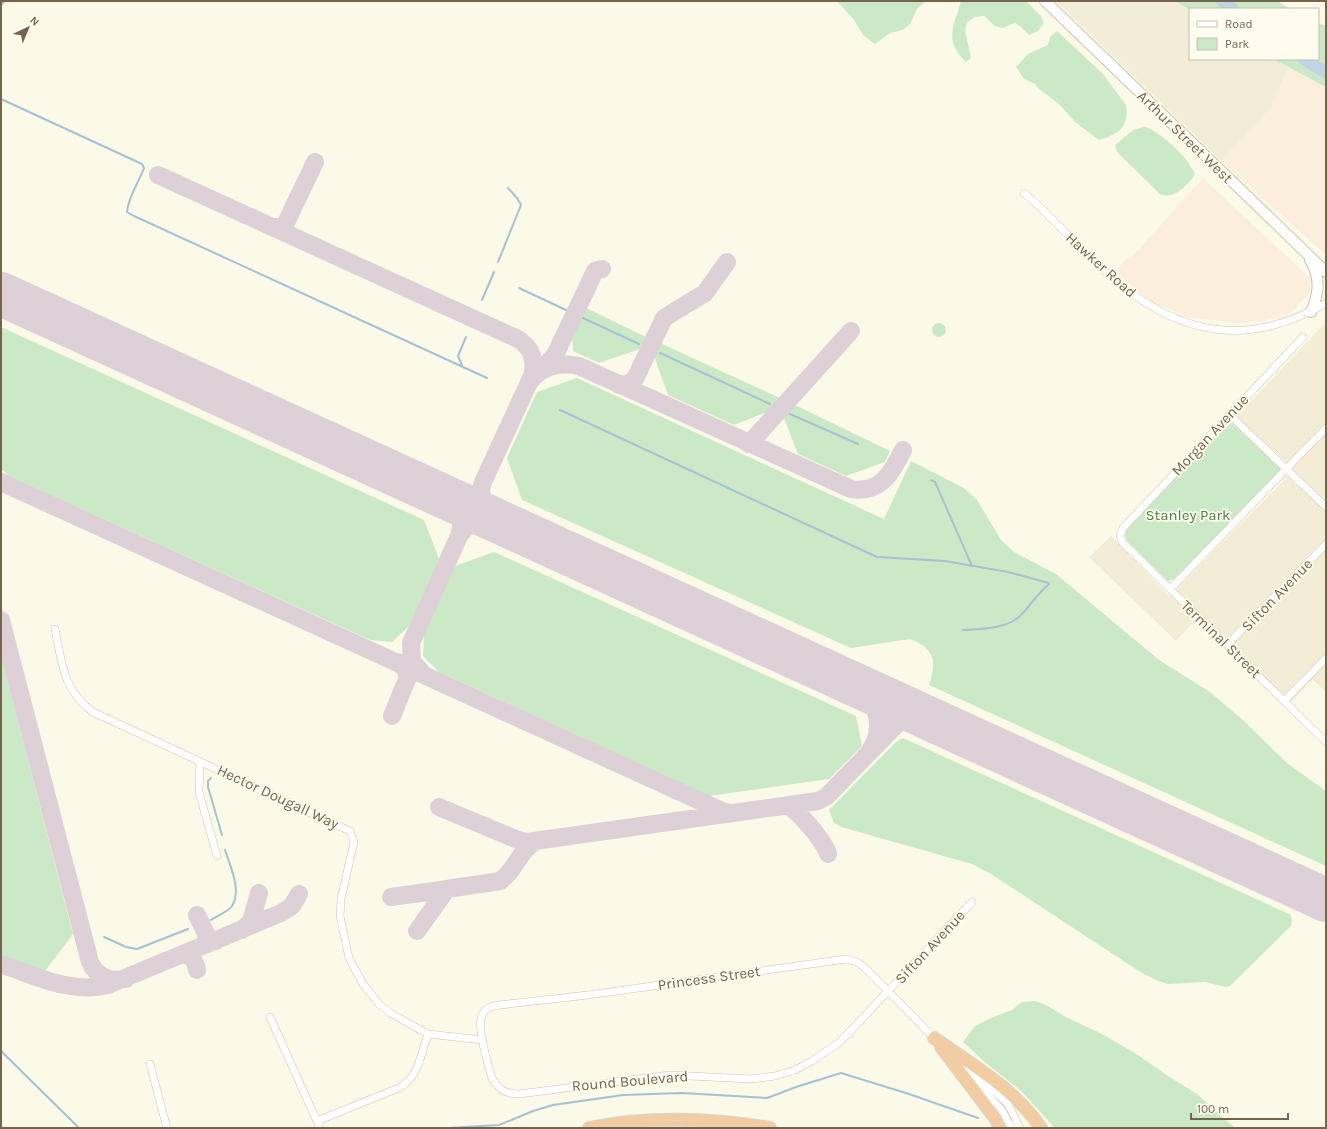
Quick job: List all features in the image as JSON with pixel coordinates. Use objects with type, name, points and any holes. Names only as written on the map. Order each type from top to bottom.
[{"type":"highway","points":[[934,1038],[995,1118],[1000,1128]]},
{"type":"highway","points":[[934,1038],[977,1068],[1008,1093],[1031,1114],[1041,1128]]},
{"type":"highway","points":[[589,1128],[654,1120],[700,1120],[770,1128]]},
{"type":"main road","name":"Arthur Street West","points":[[1045,1],[1326,272]]},
{"type":"main road","points":[[1304,252],[1316,272],[1318,281],[1318,291],[1311,312]]},
{"type":"street","name":"Hawker Road","points":[[1024,193],[1116,281],[1142,302],[1165,315],[1208,329],[1231,331],[1256,330],[1282,324],[1311,312],[1326,303]]},
{"type":"street","name":"Morgan Avenue","points":[[1120,535],[1123,528],[1303,337]]},
{"type":"street","points":[[1230,415],[1326,507]]},
{"type":"street","points":[[1170,589],[1326,428]]},
{"type":"street","name":"Terminal Street","points":[[1120,535],[1122,542],[1326,742]]},
{"type":"street","name":"Sifton Avenue","points":[[1227,645],[1326,544]]},
{"type":"street","name":"Hector Dougall Way","points":[[56,629],[68,684],[82,704],[104,718],[350,831],[354,842],[353,853],[340,899],[341,923],[349,958],[363,984],[379,1004],[390,1013],[428,1034]]},
{"type":"street","points":[[1284,701],[1326,658]]},
{"type":"street","points":[[200,761],[199,792],[217,856]]},
{"type":"street","name":"Sifton Avenue","points":[[888,992],[972,902]]},
{"type":"street","name":"Princess Street","points":[[483,1040],[481,1018],[483,1013],[491,1006],[850,959],[857,962],[888,992],[994,1100],[1008,1119],[1012,1128]]},
{"type":"street","name":"Round Boulevard","points":[[483,1040],[487,1060],[496,1084],[506,1093],[513,1094],[674,1075],[737,1079],[763,1078],[795,1070],[828,1052],[840,1042],[888,992]]},
{"type":"street","points":[[270,1016],[318,1125],[401,1087],[410,1081],[416,1071],[428,1034],[483,1040]]},
{"type":"street","name":"Princess Street","points":[[934,1038],[1003,1099],[1015,1115],[1020,1128]]},
{"type":"street","points":[[150,1064],[166,1128]]},
{"type":"shaded area","points":[[1056,1],[1173,1],[1189,9],[1189,60],[1275,60],[1288,67],[1272,107],[1221,161]]},
{"type":"shaded area","points":[[1288,67],[1326,87],[1326,255],[1221,161],[1272,107]]},
{"type":"shaded area","points":[[1203,178],[1314,282],[1314,288],[1292,312],[1264,321],[1241,323],[1192,318],[1153,303],[1115,272],[1125,260],[1133,256]]},
{"type":"shaded area","points":[[1326,322],[1326,692],[1313,680],[1290,703],[1202,617],[1192,624],[1176,641],[1089,557],[1111,536],[1169,596],[1294,470],[1237,416]]},
{"type":"green space","points":[[837,1],[926,1],[917,9],[910,24],[903,30],[890,33],[875,44],[863,35],[854,20]]},
{"type":"green space","points":[[961,1],[1026,1],[1041,16],[1044,23],[1038,31],[1029,35],[1015,23],[1003,28],[995,26],[984,16],[975,17],[967,22],[965,30],[971,58],[966,62],[959,54],[952,40],[953,26]]},
{"type":"green space","points":[[1174,1],[1278,1],[1288,8],[1189,8],[1189,9]]},
{"type":"green space","points":[[1319,23],[1326,26],[1326,87],[1275,60],[1319,60]]},
{"type":"green space","points":[[1057,31],[1102,73],[1126,105],[1127,113],[1124,124],[1112,135],[1099,140],[1075,122],[1060,105],[1035,84],[1024,79],[1016,67],[1028,54],[1048,45],[1050,37]]},
{"type":"green space","points":[[1144,127],[1159,134],[1171,144],[1184,157],[1195,173],[1185,186],[1174,194],[1161,195],[1117,152],[1115,145],[1133,130]]},
{"type":"green space","points":[[584,307],[646,337],[640,349],[599,363],[573,351],[572,334]]},
{"type":"green space","points":[[939,323],[944,325],[946,330],[944,335],[939,337],[934,335],[932,330],[934,325]]},
{"type":"green space","points":[[1,327],[424,520],[439,559],[409,626],[392,642],[370,640],[9,476],[1,469]]},
{"type":"green space","points":[[660,343],[782,399],[770,411],[734,425],[668,395],[654,356]]},
{"type":"green space","points":[[577,378],[884,519],[911,461],[964,488],[977,500],[1001,540],[1014,552],[1056,574],[1159,660],[1210,692],[1244,721],[1287,763],[1326,791],[1326,866],[929,685],[933,669],[932,657],[925,647],[910,639],[851,648],[522,500],[507,458],[537,392]]},
{"type":"green space","points":[[791,404],[890,451],[885,462],[846,476],[798,454],[782,413]]},
{"type":"green space","name":"Stanley Park","points":[[1232,423],[1281,469],[1176,578],[1168,581],[1126,540],[1125,531],[1127,527],[1225,428]]},
{"type":"green space","points":[[494,552],[856,716],[862,746],[829,779],[709,796],[439,672],[423,656],[424,633],[455,566]]},
{"type":"green space","points":[[1,655],[73,934],[45,971],[1,955]]},
{"type":"green space","points":[[903,738],[1291,915],[1291,926],[1230,986],[1226,987],[1205,982],[1168,984],[1142,973],[991,874],[972,864],[841,827],[834,823],[829,810],[896,742]]},
{"type":"green space","points":[[1036,1001],[1102,1034],[1138,1055],[1197,1094],[1235,1128],[1054,1127],[1021,1091],[963,1042],[975,1026],[1012,1010],[1022,1002]]},
{"type":"waterway","points":[[1,5],[5,1]]},
{"type":"waterway","points":[[1222,1],[1232,8]]},
{"type":"waterway","points":[[1306,60],[1326,73]]},
{"type":"waterway","points":[[1,99],[142,164],[144,168],[132,195],[127,212],[487,378]]},
{"type":"waterway","points":[[498,262],[521,205],[508,188]]},
{"type":"waterway","points":[[482,300],[494,272]]},
{"type":"waterway","points":[[519,288],[566,310]]},
{"type":"waterway","points":[[583,318],[639,344]]},
{"type":"waterway","points":[[462,365],[458,356],[466,337]]},
{"type":"waterway","points":[[660,353],[770,404]]},
{"type":"waterway","points":[[560,410],[877,557],[945,561],[1008,572],[1049,583]]},
{"type":"waterway","points":[[790,414],[858,444]]},
{"type":"waterway","points":[[931,480],[935,482],[972,566]]},
{"type":"waterway","points":[[963,630],[993,628],[1008,624],[1020,616],[1049,584]]},
{"type":"waterway","points":[[211,778],[208,781],[208,787],[222,835]]},
{"type":"waterway","points":[[211,920],[228,910],[235,900],[236,893],[234,878],[225,850]]},
{"type":"waterway","points":[[104,937],[126,947],[137,949],[188,929]]},
{"type":"waterway","points":[[1,1051],[79,1128]]},
{"type":"waterway","points":[[449,1128],[499,1125],[533,1111],[553,1105],[623,1095],[682,1093],[767,1098],[841,1073],[906,1093],[978,1118]]},
{"type":"taxiway","points":[[274,228],[285,225],[315,162]]},
{"type":"taxiway","points":[[158,175],[518,339],[527,346],[533,360],[532,376],[483,482],[481,496],[486,509],[492,516],[512,527],[552,544]]},
{"type":"taxiway","points":[[619,385],[628,384],[635,379],[664,318],[705,293],[727,262]]},
{"type":"taxiway","points":[[541,370],[555,355],[595,271],[602,269]]},
{"type":"taxiway","points":[[1,296],[15,302]]},
{"type":"taxiway","points":[[749,444],[851,331]]},
{"type":"taxiway","points":[[529,383],[534,377],[545,369],[558,365],[579,366],[851,489],[861,490],[870,488],[884,480],[903,450]]},
{"type":"taxiway","points":[[390,474],[440,496],[453,505],[458,511],[460,518],[461,526],[459,536]]},
{"type":"taxiway","points":[[1,482],[724,812],[732,813]]},
{"type":"taxiway","points":[[423,674],[412,661],[411,643],[459,536],[463,530],[473,523],[485,521],[497,523],[503,526]]},
{"type":"taxiway","points":[[1,620],[90,962],[100,975],[115,980],[126,979]]},
{"type":"taxiway","points":[[392,716],[408,677],[405,669],[398,662]]},
{"type":"taxiway","points":[[835,678],[863,692],[873,704],[878,719],[878,727],[875,742],[871,749]]},
{"type":"taxiway","points":[[439,807],[518,840],[527,842],[818,801],[827,796],[896,725],[907,719],[920,718],[928,720],[982,745]]},
{"type":"taxiway","points":[[787,806],[792,808],[804,819],[822,842],[828,854]]},
{"type":"taxiway","points":[[417,931],[447,889],[500,881],[510,871],[523,853],[533,843],[540,840]]},
{"type":"taxiway","points":[[391,897],[449,889]]},
{"type":"taxiway","points":[[242,930],[251,921],[259,893]]},
{"type":"taxiway","points":[[1,964],[40,978],[67,985],[80,987],[108,985],[281,913],[292,906],[299,894]]},
{"type":"taxiway","points":[[197,915],[208,938],[216,941]]},
{"type":"taxiway","points":[[183,955],[189,956],[193,959],[197,970]]},
{"type":"runway","points":[[1,294],[1326,900]]}]
